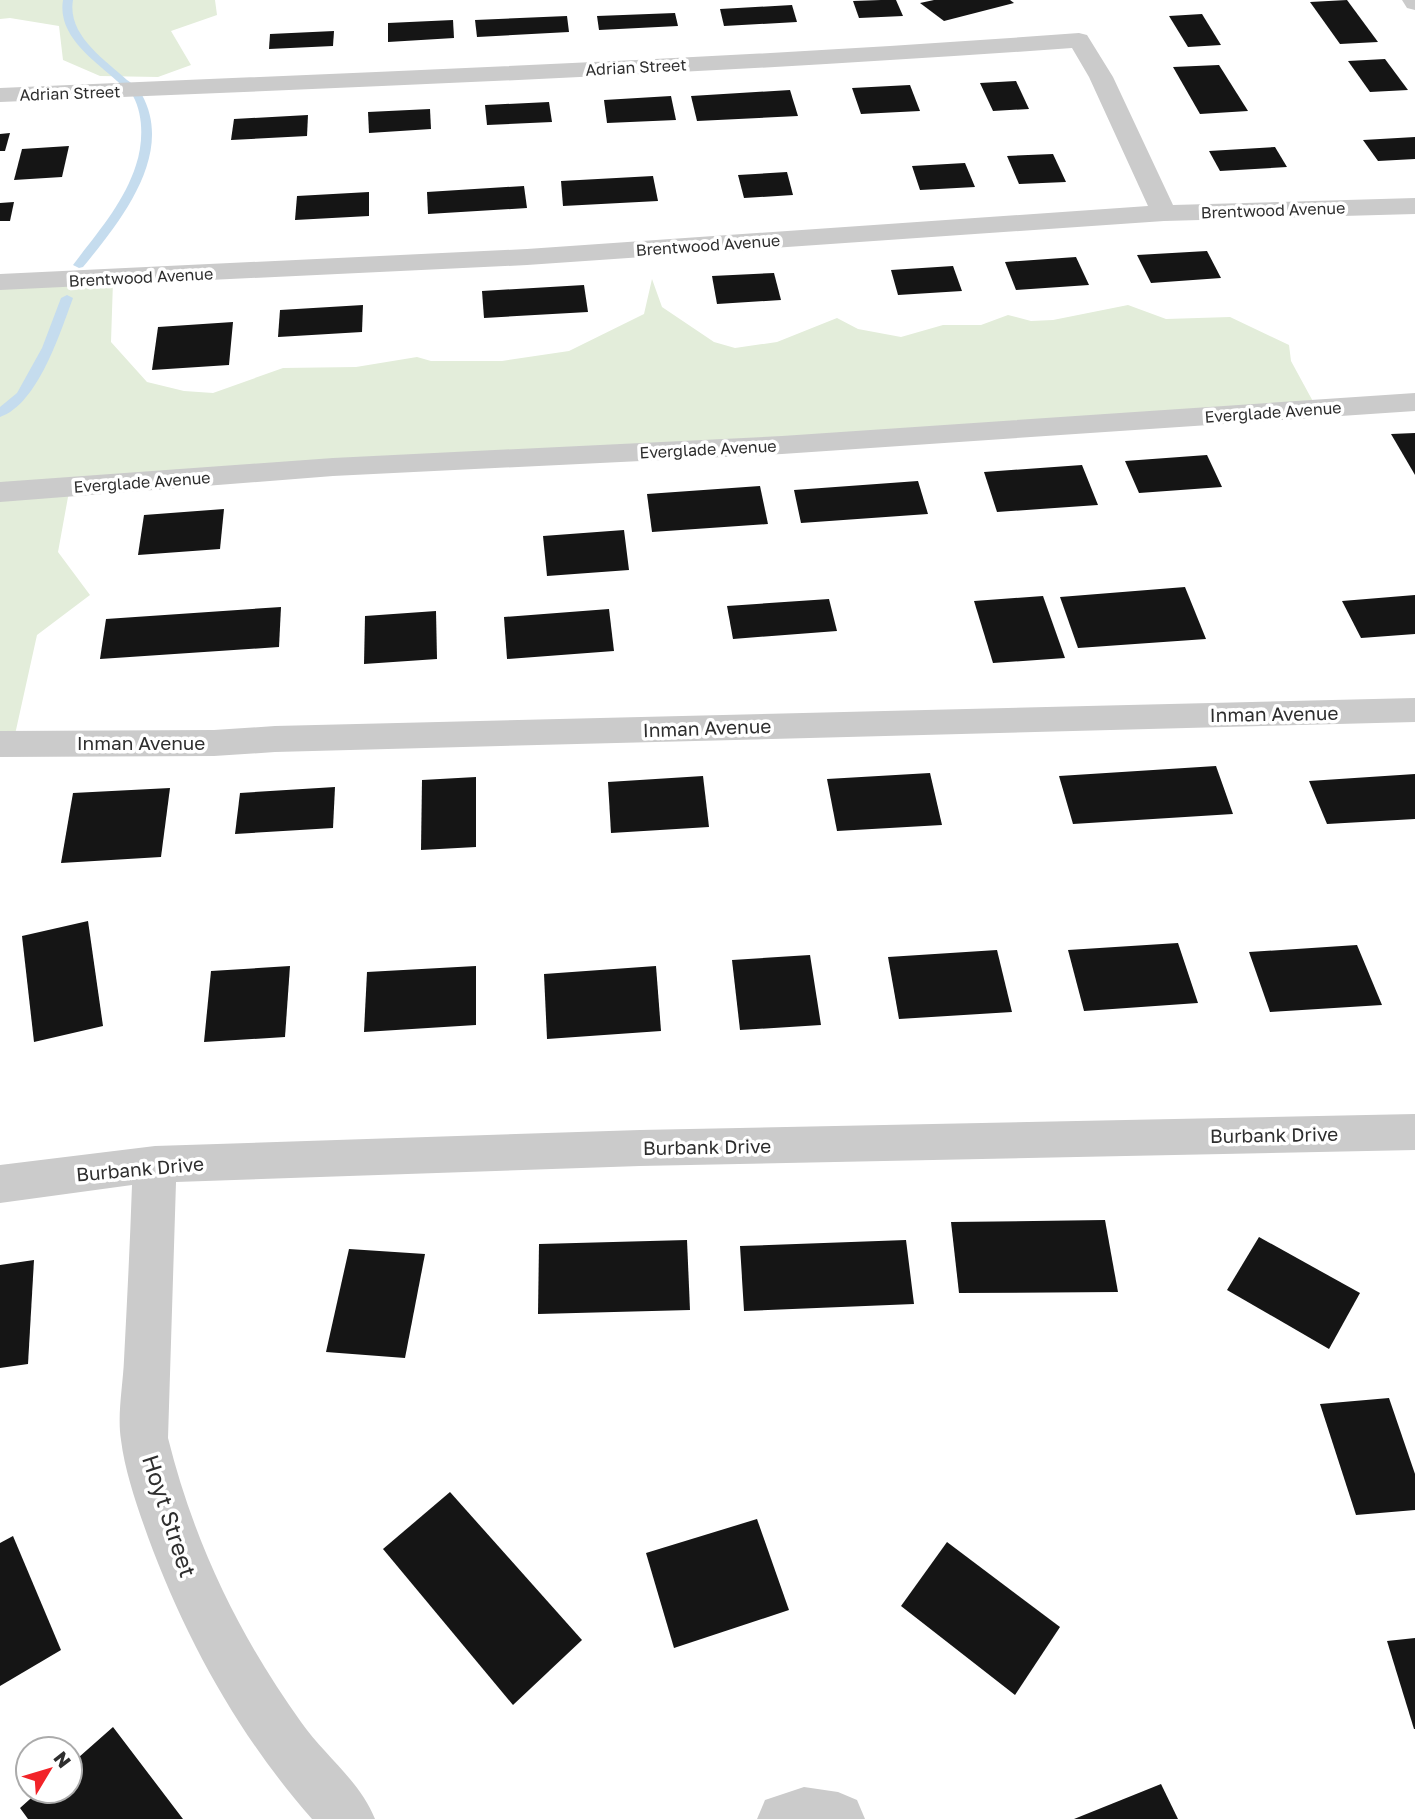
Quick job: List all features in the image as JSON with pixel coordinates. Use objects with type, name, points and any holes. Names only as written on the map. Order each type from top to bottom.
[{"type":"street","name":"Adrian Street","points":[[0,95],[560,71],[932,51],[1079,40],[1101,77],[1164,213]]},
{"type":"street","name":"Brentwood Avenue","points":[[0,282],[527,257],[1164,213],[1415,206]]},
{"type":"street","name":"Everglade Avenue","points":[[0,492],[333,467],[782,445],[1415,402]]},
{"type":"street","name":"Inman Avenue","points":[[0,744],[214,743],[275,739],[1415,710]]},
{"type":"street","name":"Burbank Drive","points":[[0,1184],[155,1164],[415,1158],[640,1148],[1415,1132]]},
{"type":"street","name":"Hoyt Street","points":[[155,1164],[144,1438],[153,1479],[184,1568],[215,1636],[284,1743],[348,1819]]},
{"type":"street","points":[[784,1819],[804,1814],[838,1819]]},
{"type":"green space","points":[[0,0],[215,0],[217,15],[171,31],[191,65],[158,77],[100,76],[63,60],[59,26],[10,18],[0,19]]},
{"type":"green space","points":[[652,279],[662,307],[714,342],[735,348],[777,342],[837,318],[858,329],[901,337],[943,325],[981,325],[1008,315],[1031,321],[1053,320],[1128,305],[1166,319],[1230,317],[1289,345],[1291,361],[1316,407],[75,486],[68,497],[58,552],[90,595],[37,635],[14,739],[0,743],[0,281],[113,281],[111,342],[147,382],[184,391],[213,393],[283,368],[356,367],[417,357],[431,361],[502,361],[569,351],[644,314]]},
{"type":"building","points":[[896,0],[903,16],[859,18],[853,1]]},
{"type":"building","points":[[934,0],[1010,0],[1014,3],[944,21],[920,3]]},
{"type":"building","points":[[1347,0],[1378,42],[1340,44],[1310,2]]},
{"type":"building","points":[[792,5],[797,22],[724,26],[720,9]]},
{"type":"building","points":[[675,13],[678,26],[599,30],[597,16]]},
{"type":"building","points":[[1202,14],[1221,45],[1188,47],[1169,16]]},
{"type":"building","points":[[567,16],[569,32],[477,37],[475,20]]},
{"type":"building","points":[[453,20],[454,38],[388,42],[388,23]]},
{"type":"building","points":[[334,31],[333,46],[269,49],[270,34]]},
{"type":"building","points":[[1385,59],[1408,90],[1370,92],[1348,61]]},
{"type":"building","points":[[1219,65],[1248,111],[1200,114],[1173,67]]},
{"type":"building","points":[[1016,81],[1029,109],[993,111],[980,83]]},
{"type":"building","points":[[910,85],[920,111],[861,114],[852,88]]},
{"type":"building","points":[[790,90],[798,116],[697,121],[691,96]]},
{"type":"building","points":[[671,96],[676,120],[607,123],[604,100]]},
{"type":"building","points":[[549,102],[552,122],[487,125],[485,105]]},
{"type":"building","points":[[430,109],[431,129],[369,133],[368,112]]},
{"type":"building","points":[[308,115],[307,136],[231,140],[234,119]]},
{"type":"building","points":[[10,133],[5,151],[0,151],[0,134]]},
{"type":"building","points":[[1415,137],[1415,159],[1378,161],[1363,140]]},
{"type":"building","points":[[69,146],[62,177],[14,180],[22,149]]},
{"type":"building","points":[[1275,147],[1287,167],[1220,171],[1209,151]]},
{"type":"building","points":[[1053,154],[1066,182],[1019,184],[1007,156]]},
{"type":"building","points":[[965,163],[975,187],[920,190],[912,166]]},
{"type":"building","points":[[787,172],[793,195],[744,198],[738,175]]},
{"type":"building","points":[[653,176],[658,201],[563,206],[561,181]]},
{"type":"building","points":[[524,186],[527,208],[428,214],[427,192]]},
{"type":"building","points":[[369,192],[369,216],[295,220],[297,196]]},
{"type":"building","points":[[14,202],[10,221],[0,221],[0,203]]},
{"type":"building","points":[[1207,251],[1221,278],[1151,283],[1137,255]]},
{"type":"building","points":[[1076,257],[1089,285],[1016,290],[1005,262]]},
{"type":"building","points":[[953,266],[962,291],[898,295],[891,270]]},
{"type":"building","points":[[774,273],[781,300],[717,304],[712,276]]},
{"type":"building","points":[[584,285],[588,312],[484,318],[482,291]]},
{"type":"building","points":[[363,305],[362,332],[278,337],[280,310]]},
{"type":"building","points":[[233,322],[229,365],[152,370],[158,327]]},
{"type":"building","points":[[1415,433],[1415,475],[1391,434]]},
{"type":"building","points":[[1207,455],[1222,487],[1139,493],[1125,461]]},
{"type":"building","points":[[1082,465],[1098,505],[997,512],[984,472]]},
{"type":"building","points":[[918,481],[928,514],[801,523],[794,490]]},
{"type":"building","points":[[760,486],[768,524],[652,532],[647,494]]},
{"type":"building","points":[[224,509],[220,549],[138,555],[144,515]]},
{"type":"building","points":[[624,530],[629,570],[547,576],[543,536]]},
{"type":"building","points":[[1185,587],[1206,639],[1078,648],[1060,597]]},
{"type":"building","points":[[1415,595],[1415,634],[1361,638],[1342,601]]},
{"type":"building","points":[[1043,596],[1065,658],[993,663],[974,601]]},
{"type":"building","points":[[829,599],[837,631],[733,639],[727,606]]},
{"type":"building","points":[[281,607],[279,647],[100,659],[106,619]]},
{"type":"building","points":[[609,609],[614,651],[507,659],[504,617]]},
{"type":"building","points":[[436,611],[437,659],[364,664],[365,616]]},
{"type":"building","points":[[1216,766],[1233,814],[1073,824],[1059,776]]},
{"type":"building","points":[[930,773],[942,825],[837,831],[827,779]]},
{"type":"building","points":[[1415,774],[1415,819],[1327,824],[1309,781]]},
{"type":"building","points":[[703,776],[709,827],[611,833],[608,782]]},
{"type":"building","points":[[476,777],[476,847],[421,850],[422,780]]},
{"type":"building","points":[[335,787],[333,828],[235,834],[240,793]]},
{"type":"building","points":[[170,788],[161,857],[61,863],[73,793]]},
{"type":"building","points":[[88,921],[103,1026],[34,1042],[22,936]]},
{"type":"building","points":[[1178,943],[1198,1003],[1084,1011],[1068,950]]},
{"type":"building","points":[[1357,945],[1382,1005],[1270,1012],[1249,952]]},
{"type":"building","points":[[997,950],[1012,1012],[899,1019],[888,957]]},
{"type":"building","points":[[810,955],[821,1025],[740,1030],[732,960]]},
{"type":"building","points":[[290,966],[285,1037],[204,1042],[211,971]]},
{"type":"building","points":[[476,966],[476,1025],[364,1032],[367,972]]},
{"type":"building","points":[[656,966],[661,1031],[547,1039],[544,974]]},
{"type":"building","points":[[1105,1220],[1118,1292],[959,1293],[951,1222]]},
{"type":"building","points":[[1259,1237],[1360,1293],[1329,1349],[1227,1290]]},
{"type":"building","points":[[687,1240],[690,1310],[538,1314],[539,1244]]},
{"type":"building","points":[[906,1240],[914,1304],[744,1311],[740,1246]]},
{"type":"building","points":[[349,1249],[425,1254],[405,1358],[326,1352]]},
{"type":"building","points":[[34,1260],[28,1364],[0,1368],[0,1265]]},
{"type":"building","points":[[1389,1398],[1415,1474],[1415,1510],[1356,1515],[1320,1404]]},
{"type":"building","points":[[450,1492],[582,1640],[513,1705],[383,1549]]},
{"type":"building","points":[[757,1519],[789,1610],[674,1648],[646,1553]]},
{"type":"building","points":[[13,1536],[61,1650],[0,1686],[0,1543]]},
{"type":"building","points":[[947,1542],[1060,1627],[1015,1695],[901,1606]]},
{"type":"building","points":[[1415,1638],[1415,1729],[1414,1729],[1387,1641]]},
{"type":"building","points":[[113,1727],[183,1819],[28,1819],[20,1808],[23,1805],[84,1805],[84,1753]]},
{"type":"building","points":[[1161,1784],[1178,1819],[1074,1819]]},
{"type":"waterway","points":[[68,0],[67,16],[75,34],[135,92],[146,118],[142,164],[133,186],[107,229],[79,265]]},
{"type":"waterway","points":[[0,413],[22,395],[48,348],[67,298]]}]
